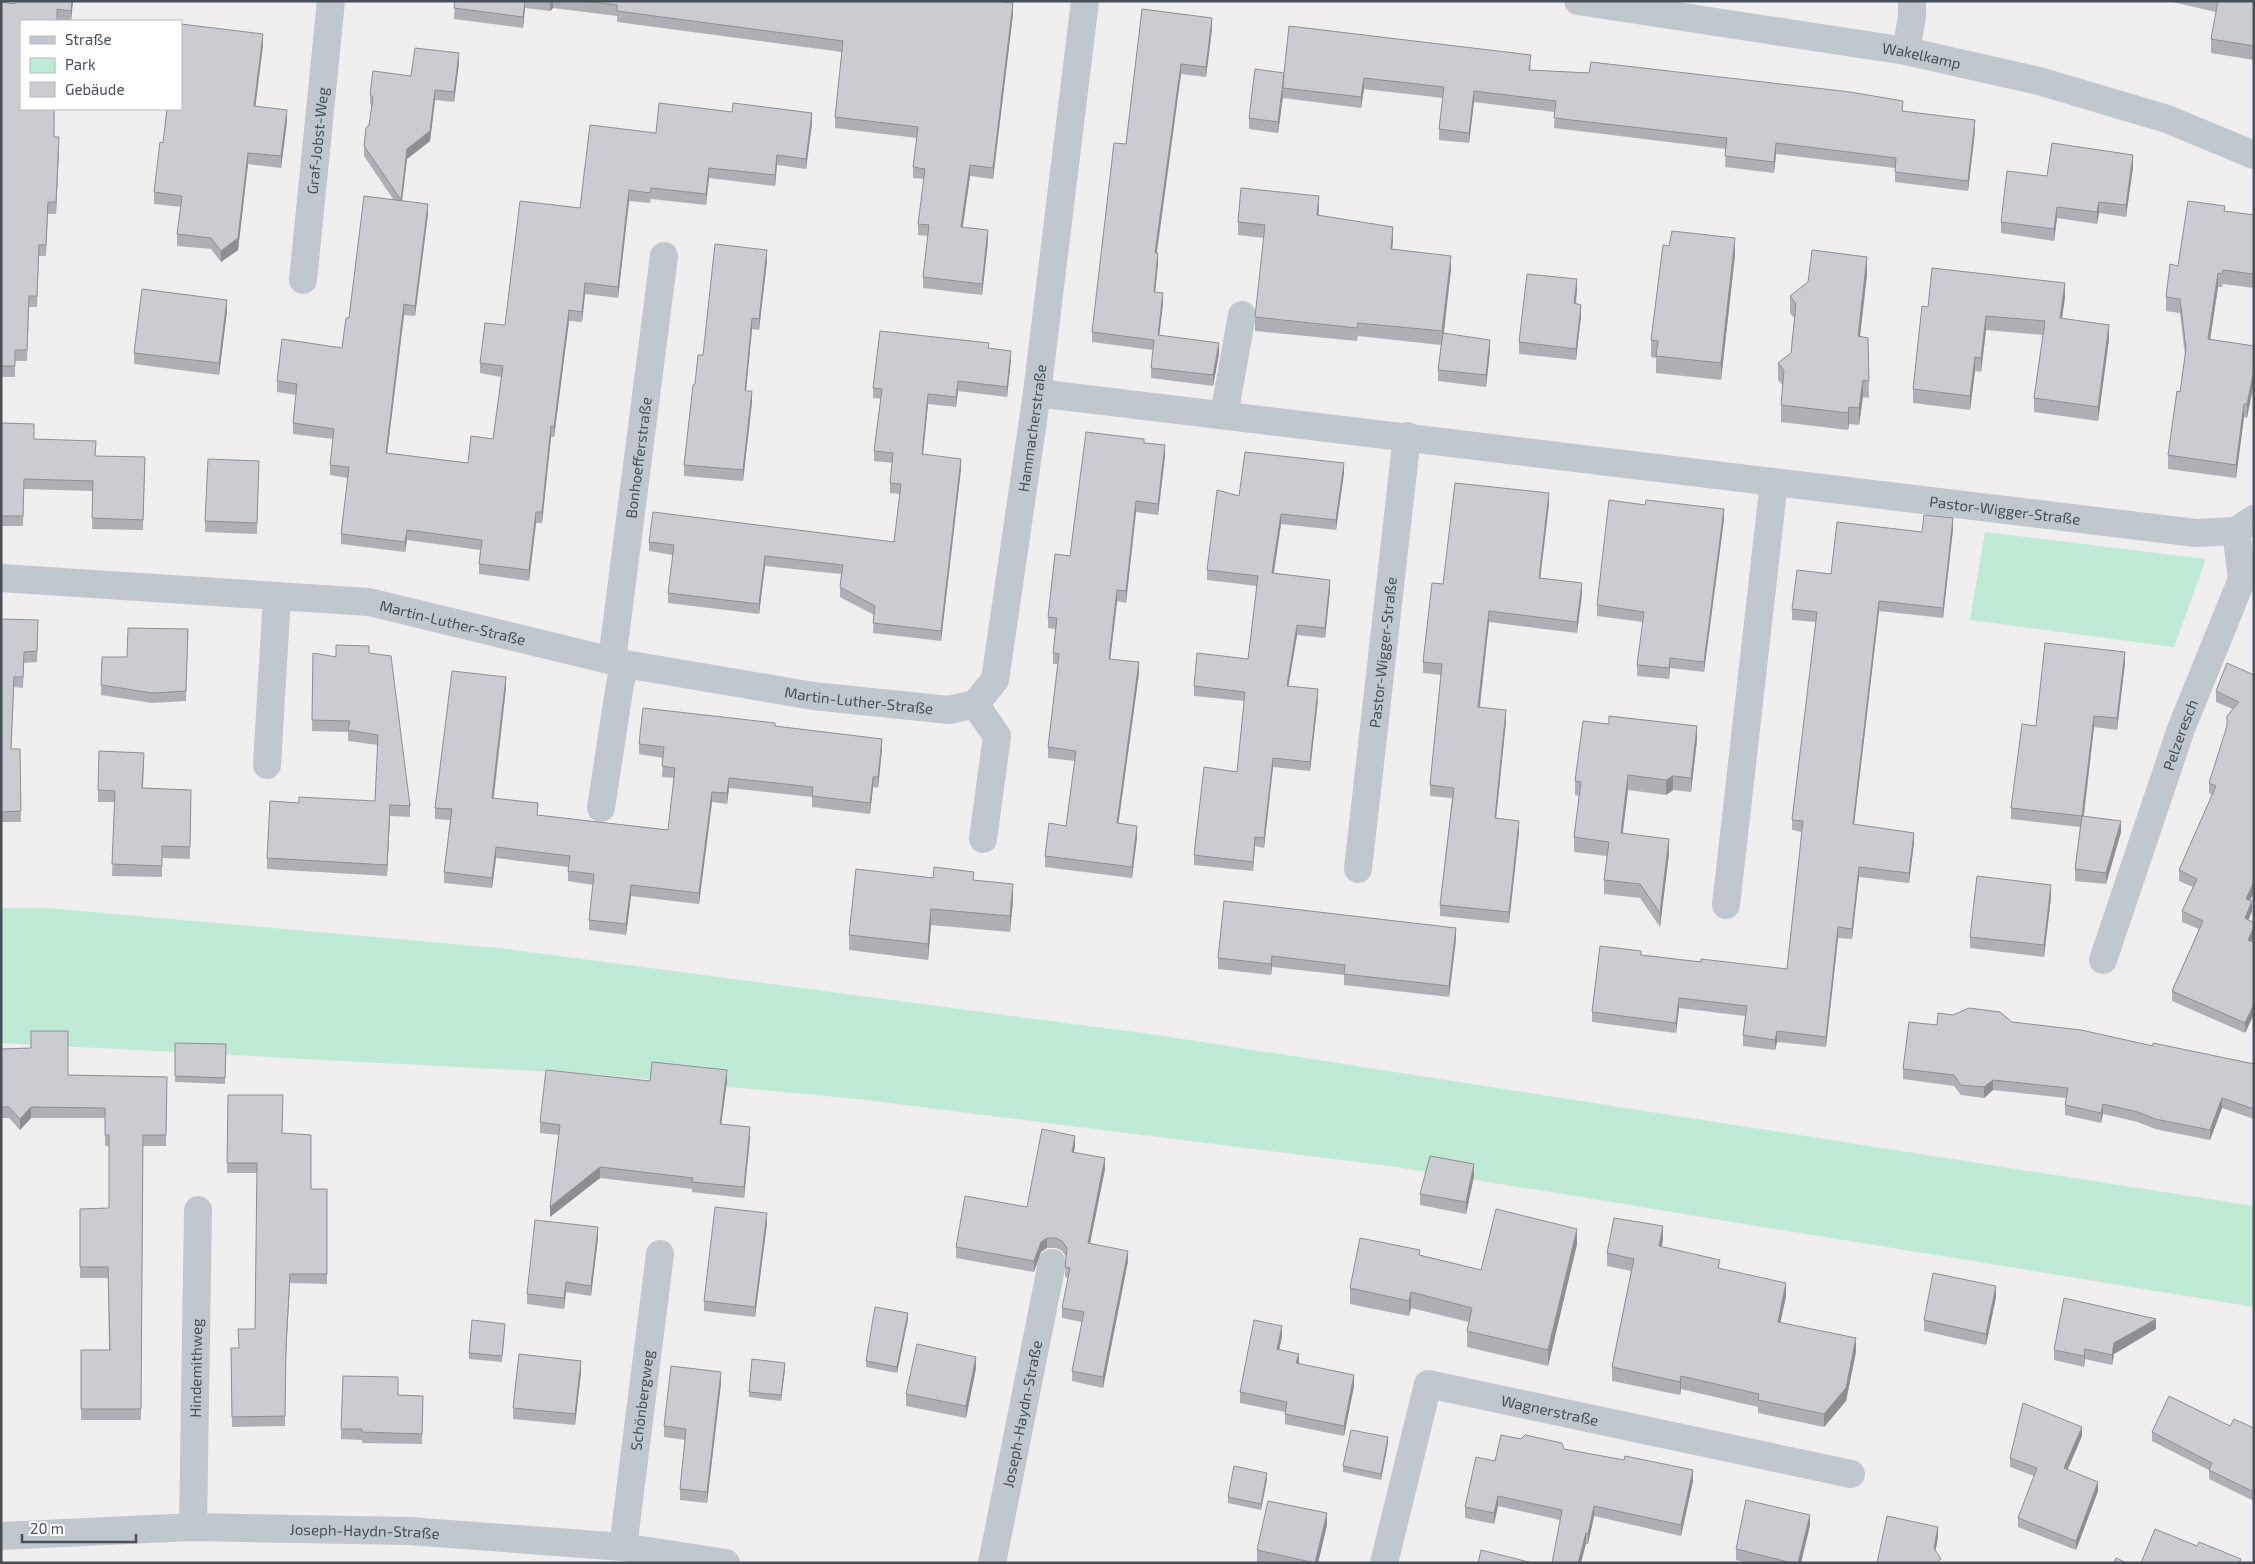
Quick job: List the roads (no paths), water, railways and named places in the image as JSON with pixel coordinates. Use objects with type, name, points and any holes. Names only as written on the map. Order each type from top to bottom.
[{"type":"street","name":"Graf-Jobst-Weg","points":[[303,280],[331,1]]},
{"type":"street","name":"Hammacherstraße","points":[[974,704],[995,680],[1037,393],[1085,1]]},
{"type":"street","name":"Wakelkamp","points":[[1578,1],[1906,51],[2040,81],[2167,119],[2254,155]]},
{"type":"street","points":[[1906,51],[1912,17],[1912,1]]},
{"type":"street","name":"Bonhoefferstraße","points":[[619,662],[664,256]]},
{"type":"street","points":[[1224,415],[1242,315]]},
{"type":"street","name":"Pastor-Wigger-Straße","points":[[1037,393],[1407,436],[2196,533],[2245,525]]},
{"type":"street","name":"Pastor-Wigger-Straße","points":[[1358,869],[1407,436]]},
{"type":"street","points":[[1726,905],[1774,482]]},
{"type":"street","name":"Pelzeresch","points":[[2103,960],[2181,729],[2242,579],[2245,525]]},
{"type":"street","name":"Martin-Luther-Straße","points":[[1,578],[368,602],[619,662],[813,696],[950,710],[974,704]]},
{"type":"street","points":[[267,764],[277,596]]},
{"type":"street","points":[[601,808],[620,684],[619,662]]},
{"type":"street","points":[[974,704],[997,736],[983,839]]},
{"type":"street","name":"Hindemithweg","points":[[193,1527],[198,1210]]},
{"type":"street","name":"Schönbergweg","points":[[623,1547],[660,1254]]},
{"type":"street","name":"Joseph-Haydn-Straße","points":[[992,1563],[1052,1264]]},
{"type":"street","name":"Wagnerstraße","points":[[1384,1563],[1428,1384],[1851,1474]]},
{"type":"street","name":"Joseph-Haydn-Straße","points":[[1,1536],[193,1527],[409,1531],[623,1547],[659,1558],[726,1563]]}]
